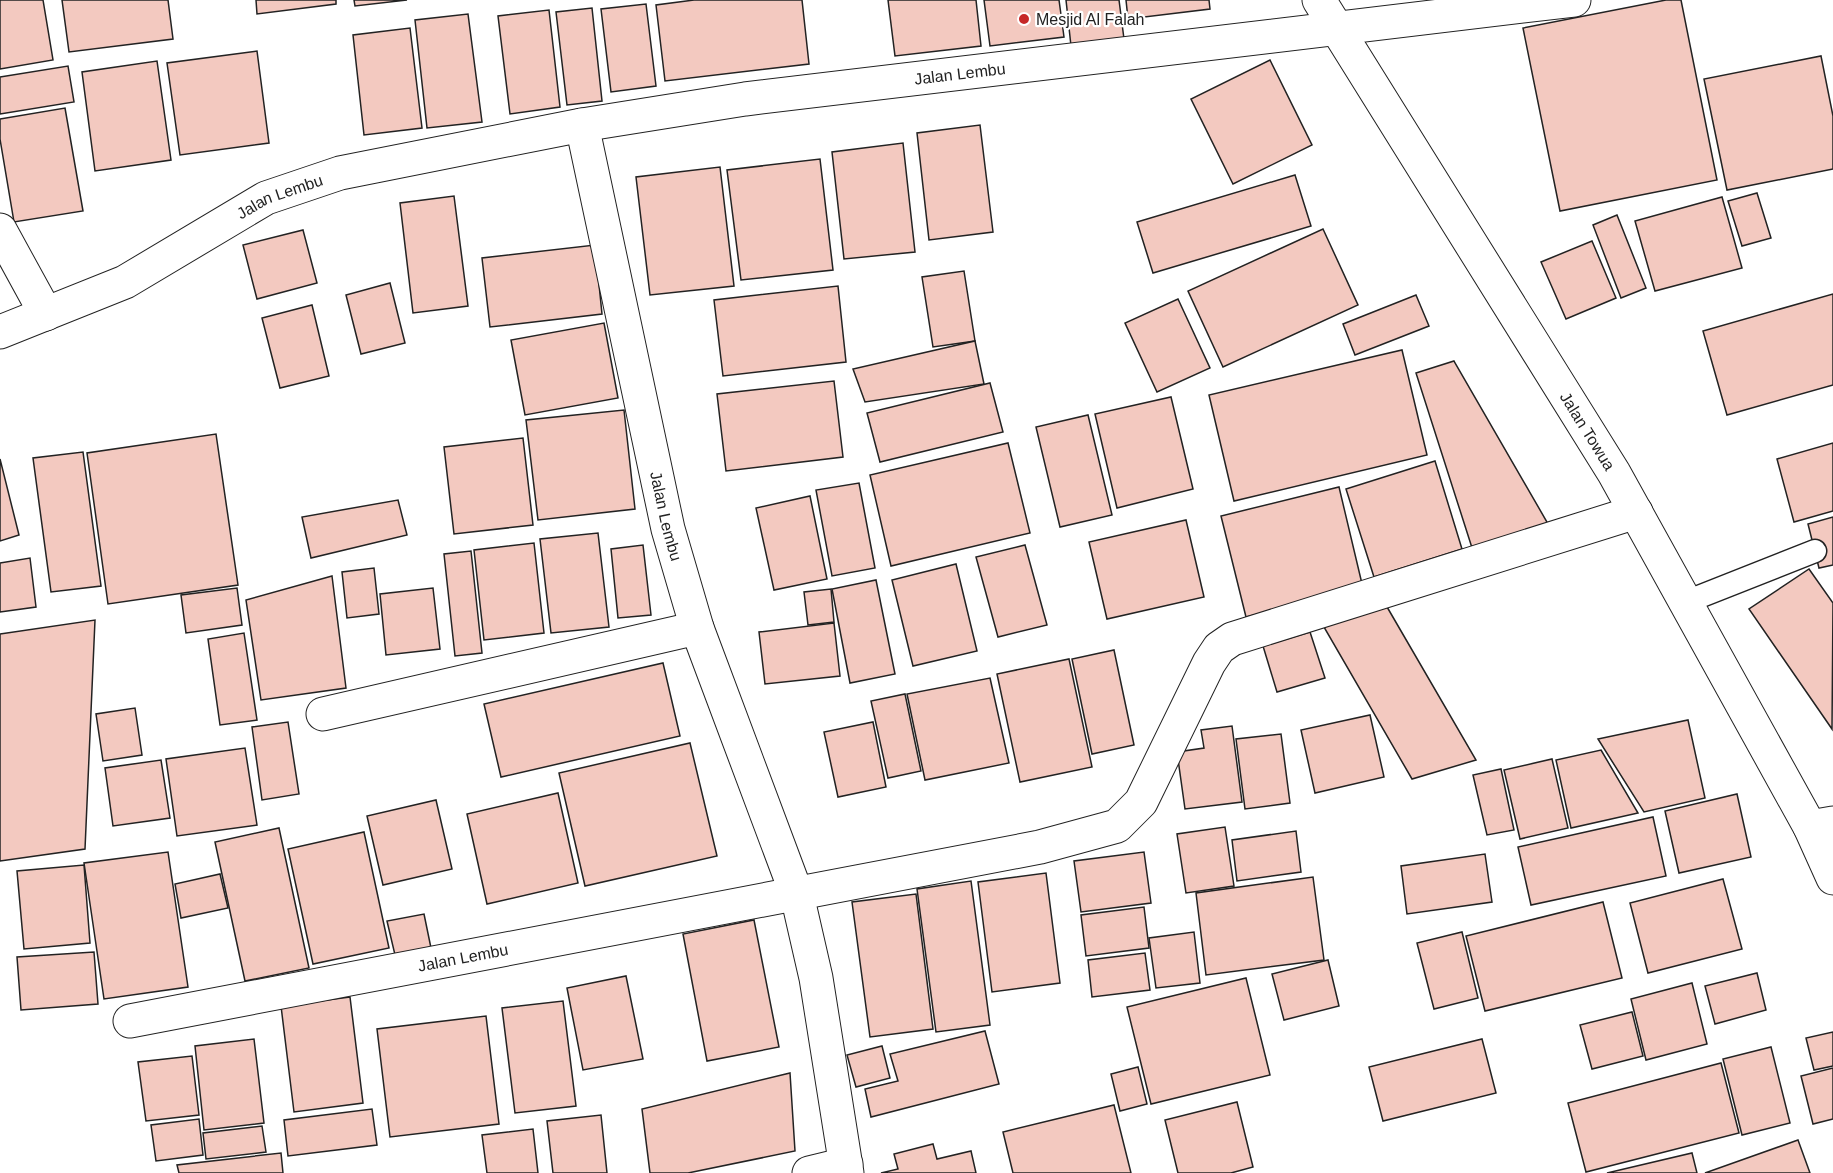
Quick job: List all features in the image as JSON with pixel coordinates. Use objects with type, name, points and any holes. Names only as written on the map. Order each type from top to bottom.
[{"type":"street","name":"Jalan Towua","points":[[1319,0],[1339,28],[1636,512],[1686,602],[1822,825],[1833,878]]},
{"type":"street","name":"Jalan Lembu","points":[[0,332],[125,282],[266,198],[340,173],[582,125],[746,99],[1574,0]]},
{"type":"street","name":"Jalan Lembu","points":[[582,125],[668,529],[698,627],[797,895],[816,978],[846,1169],[809,1173]]},
{"type":"street","points":[[0,230],[46,314]]},
{"type":"street","points":[[797,895],[1040,847],[1117,826],[1141,802],[1209,663],[1219,648],[1232,639],[1636,512]]},
{"type":"street","points":[[323,714],[698,627]]},
{"type":"street","name":"Jalan Lembu","points":[[130,1021],[797,895]]},
{"type":"lane","points":[[1686,602],[1815,551]]},
{"type":"building","points":[[0,0],[43,0],[53,60],[0,69]]},
{"type":"building","points":[[62,0],[168,0],[173,39],[69,52]]},
{"type":"building","points":[[256,0],[336,0],[336,4],[257,14]]},
{"type":"building","points":[[354,0],[407,0],[355,6]]},
{"type":"building","points":[[694,0],[802,0],[809,64],[665,81],[656,5]]},
{"type":"building","points":[[888,0],[976,0],[981,46],[895,56]]},
{"type":"building","name":"Mesjid Al Falah","points":[[984,0],[1059,0],[1064,37],[990,46]]},
{"type":"building","points":[[1066,0],[1119,0],[1124,39],[1071,46]]},
{"type":"building","points":[[1126,0],[1209,0],[1210,9],[1128,19]]},
{"type":"building","points":[[1666,0],[1681,0],[1717,180],[1560,211],[1523,28]]},
{"type":"building","points":[[646,4],[656,86],[611,92],[601,9]]},
{"type":"building","points":[[592,8],[602,101],[567,105],[556,12]]},
{"type":"building","points":[[549,10],[560,107],[510,114],[498,16]]},
{"type":"building","points":[[468,14],[482,122],[427,128],[415,20]]},
{"type":"building","points":[[410,28],[422,128],[364,135],[353,35]]},
{"type":"building","points":[[257,51],[269,143],[180,155],[167,63]]},
{"type":"building","points":[[1821,56],[1833,116],[1833,169],[1727,190],[1704,79]]},
{"type":"building","points":[[1270,60],[1312,145],[1233,184],[1191,99]]},
{"type":"building","points":[[157,61],[171,160],[95,171],[82,72]]},
{"type":"building","points":[[68,66],[74,102],[0,114],[0,77]]},
{"type":"building","points":[[65,108],[83,211],[14,222],[0,139],[0,119]]},
{"type":"building","points":[[980,125],[993,232],[929,240],[917,133]]},
{"type":"building","points":[[903,143],[915,252],[844,259],[832,152]]},
{"type":"building","points":[[820,159],[833,270],[741,280],[727,170]]},
{"type":"building","points":[[720,167],[734,286],[650,295],[636,177]]},
{"type":"building","points":[[1295,175],[1311,226],[1153,273],[1137,222]]},
{"type":"building","points":[[1757,193],[1771,238],[1742,246],[1728,201]]},
{"type":"building","points":[[454,196],[468,306],[413,313],[400,203]]},
{"type":"building","points":[[1722,197],[1742,268],[1655,291],[1635,221]]},
{"type":"building","points":[[1617,215],[1646,288],[1621,298],[1593,225]]},
{"type":"building","points":[[1323,229],[1358,305],[1223,367],[1188,291]]},
{"type":"building","points":[[303,230],[317,283],[257,299],[243,245]]},
{"type":"building","points":[[1592,241],[1616,298],[1566,319],[1541,262]]},
{"type":"building","points":[[595,245],[602,314],[490,327],[482,258]]},
{"type":"building","points":[[964,271],[975,341],[933,347],[922,277]]},
{"type":"building","points":[[390,283],[405,343],[361,354],[346,295]]},
{"type":"building","points":[[838,286],[846,362],[723,376],[714,300]]},
{"type":"building","points":[[1833,294],[1833,385],[1727,415],[1703,331]]},
{"type":"building","points":[[1416,295],[1429,326],[1355,355],[1343,324]]},
{"type":"building","points":[[1178,299],[1210,368],[1157,392],[1125,323]]},
{"type":"building","points":[[312,305],[329,376],[280,388],[262,318]]},
{"type":"building","points":[[604,323],[618,398],[525,415],[511,340]]},
{"type":"building","points":[[975,341],[984,384],[865,402],[853,369]]},
{"type":"building","points":[[1402,350],[1427,455],[1234,501],[1209,395]]},
{"type":"building","points":[[1454,361],[1551,529],[1474,554],[1416,373]]},
{"type":"building","points":[[834,381],[843,457],[726,471],[717,394]]},
{"type":"building","points":[[990,383],[1003,432],[880,462],[867,413]]},
{"type":"building","points":[[1171,397],[1193,489],[1117,508],[1095,414]]},
{"type":"building","points":[[624,410],[635,509],[538,520],[526,420]]},
{"type":"building","points":[[1088,415],[1112,515],[1060,527],[1036,427]]},
{"type":"building","points":[[216,434],[238,585],[108,604],[87,453]]},
{"type":"building","points":[[523,438],[533,525],[454,534],[444,447]]},
{"type":"building","points":[[1008,443],[1030,533],[891,566],[870,475]]},
{"type":"building","points":[[1833,443],[1833,511],[1794,522],[1777,459]]},
{"type":"building","points":[[83,452],[101,586],[51,592],[33,458]]},
{"type":"building","points":[[0,459],[19,535],[0,541]]},
{"type":"building","points":[[1435,461],[1462,549],[1374,577],[1346,489]]},
{"type":"building","points":[[859,483],[875,568],[832,576],[816,490]]},
{"type":"building","points":[[1339,487],[1363,588],[1246,617],[1221,516]]},
{"type":"building","points":[[810,496],[827,579],[774,590],[756,508]]},
{"type":"building","points":[[398,500],[407,535],[311,558],[302,517]]},
{"type":"building","points":[[1833,517],[1833,565],[1819,568],[1808,524]]},
{"type":"building","points":[[1186,520],[1204,597],[1107,619],[1089,542]]},
{"type":"building","points":[[598,533],[609,627],[551,633],[540,539]]},
{"type":"building","points":[[534,543],[544,633],[484,640],[474,550]]},
{"type":"building","points":[[643,545],[651,615],[618,618],[611,549]]},
{"type":"building","points":[[1025,545],[1047,625],[998,637],[976,557]]},
{"type":"building","points":[[471,551],[482,653],[455,656],[444,554]]},
{"type":"building","points":[[30,558],[36,607],[0,612],[0,563]]},
{"type":"building","points":[[956,564],[977,651],[913,666],[892,580]]},
{"type":"building","points":[[374,568],[379,614],[347,618],[342,572]]},
{"type":"building","points":[[1809,569],[1833,603],[1832,729],[1749,609]]},
{"type":"building","points":[[332,576],[346,688],[261,700],[246,600]]},
{"type":"building","points":[[876,580],[895,674],[850,683],[832,589]]},
{"type":"building","points":[[237,588],[242,625],[186,633],[181,595]]},
{"type":"building","points":[[433,588],[440,649],[386,655],[380,594]]},
{"type":"building","points":[[831,589],[834,622],[808,625],[804,592]]},
{"type":"building","points":[[1383,600],[1476,760],[1412,779],[1317,615]]},
{"type":"building","points":[[95,620],[85,849],[0,861],[0,634]]},
{"type":"building","points":[[834,623],[840,676],[765,684],[759,632]]},
{"type":"building","points":[[1310,632],[1325,678],[1277,692],[1263,646]]},
{"type":"building","points":[[244,633],[257,720],[220,725],[208,639]]},
{"type":"building","points":[[1114,650],[1134,745],[1092,754],[1072,659]]},
{"type":"building","points":[[1069,659],[1092,767],[1020,782],[997,674]]},
{"type":"building","points":[[663,663],[680,736],[501,777],[484,704]]},
{"type":"building","points":[[990,678],[1009,763],[925,780],[907,694]]},
{"type":"building","points":[[905,694],[921,771],[888,778],[871,701]]},
{"type":"building","points":[[135,708],[142,755],[103,761],[96,714]]},
{"type":"building","points":[[1370,715],[1384,777],[1315,793],[1301,730]]},
{"type":"building","points":[[1688,720],[1705,798],[1644,812],[1598,739]]},
{"type":"building","points":[[288,722],[299,794],[262,800],[252,727]]},
{"type":"building","points":[[873,722],[886,787],[838,797],[824,732]]},
{"type":"building","points":[[1232,726],[1242,802],[1185,809],[1177,752],[1204,748],[1201,730]]},
{"type":"building","points":[[1281,734],[1290,803],[1245,809],[1236,739]]},
{"type":"building","points":[[690,743],[717,856],[585,886],[559,773]]},
{"type":"building","points":[[245,748],[257,825],[177,836],[166,759]]},
{"type":"building","points":[[1601,750],[1638,813],[1571,828],[1556,760]]},
{"type":"building","points":[[1552,759],[1568,828],[1520,839],[1504,770]]},
{"type":"building","points":[[161,760],[170,818],[113,826],[105,768]]},
{"type":"building","points":[[1501,769],[1514,830],[1487,835],[1473,775]]},
{"type":"building","points":[[558,793],[578,883],[487,904],[467,814]]},
{"type":"building","points":[[1737,794],[1751,857],[1679,873],[1665,811]]},
{"type":"building","points":[[436,800],[452,869],[383,885],[367,816]]},
{"type":"building","points":[[1653,817],[1666,876],[1531,905],[1518,847]]},
{"type":"building","points":[[1225,827],[1234,886],[1186,893],[1177,834]]},
{"type":"building","points":[[279,828],[309,968],[245,981],[215,842]]},
{"type":"building","points":[[1296,831],[1301,872],[1237,881],[1232,840]]},
{"type":"building","points":[[364,832],[389,948],[313,964],[288,849]]},
{"type":"building","points":[[168,852],[188,987],[104,999],[84,863]]},
{"type":"building","points":[[1144,852],[1151,903],[1081,912],[1074,861]]},
{"type":"building","points":[[1485,854],[1492,902],[1407,914],[1401,866]]},
{"type":"building","points":[[84,865],[90,943],[24,949],[17,871]]},
{"type":"building","points":[[1046,873],[1060,983],[992,992],[978,882]]},
{"type":"building","points":[[220,874],[228,908],[181,918],[175,884]]},
{"type":"building","points":[[1313,877],[1324,960],[1206,975],[1196,893]]},
{"type":"building","points":[[1723,879],[1742,949],[1648,973],[1630,903]]},
{"type":"building","points":[[971,881],[990,1025],[936,1032],[917,889]]},
{"type":"building","points":[[916,894],[933,1029],[870,1037],[852,902]]},
{"type":"building","points":[[1603,902],[1622,978],[1485,1011],[1466,936]]},
{"type":"building","points":[[1144,907],[1149,948],[1086,956],[1081,915]]},
{"type":"building","points":[[424,914],[431,948],[395,955],[387,921]]},
{"type":"building","points":[[754,920],[779,1047],[707,1061],[683,934]]},
{"type":"building","points":[[1194,932],[1200,983],[1156,988],[1149,938]]},
{"type":"building","points":[[1462,932],[1478,998],[1434,1009],[1417,943]]},
{"type":"building","points":[[94,952],[98,1004],[21,1010],[17,957]]},
{"type":"building","points":[[1145,953],[1150,990],[1092,997],[1088,960]]},
{"type":"building","points":[[1328,960],[1339,1006],[1284,1020],[1272,974]]},
{"type":"building","points":[[1757,973],[1766,1010],[1715,1024],[1705,986]]},
{"type":"building","points":[[626,976],[643,1059],[583,1070],[567,988]]},
{"type":"building","points":[[1246,978],[1270,1075],[1151,1104],[1127,1007]]},
{"type":"building","points":[[1692,983],[1707,1044],[1646,1060],[1631,999]]},
{"type":"building","points":[[350,997],[363,1103],[294,1112],[281,1006]]},
{"type":"building","points":[[563,1001],[576,1106],[515,1113],[502,1008]]},
{"type":"building","points":[[1632,1012],[1643,1056],[1592,1069],[1580,1025]]},
{"type":"building","points":[[486,1016],[499,1124],[390,1137],[377,1029]]},
{"type":"building","points":[[985,1031],[999,1084],[871,1117],[865,1089],[898,1081],[890,1054]]},
{"type":"building","points":[[1833,1032],[1833,1066],[1814,1070],[1806,1038]]},
{"type":"building","points":[[254,1039],[264,1123],[204,1130],[195,1046]]},
{"type":"building","points":[[1482,1039],[1496,1093],[1383,1121],[1369,1067]]},
{"type":"building","points":[[882,1046],[890,1078],[856,1087],[847,1055]]},
{"type":"building","points":[[1771,1047],[1790,1123],[1742,1135],[1723,1059]]},
{"type":"building","points":[[192,1056],[199,1115],[146,1121],[138,1062]]},
{"type":"building","points":[[1721,1063],[1739,1133],[1586,1172],[1568,1103]]},
{"type":"building","points":[[1138,1067],[1147,1104],[1120,1111],[1111,1074]]},
{"type":"building","points":[[1833,1068],[1833,1119],[1813,1124],[1801,1076]]},
{"type":"building","points":[[790,1073],[795,1151],[688,1173],[650,1173],[642,1109]]},
{"type":"building","points":[[1237,1102],[1253,1167],[1231,1173],[1178,1173],[1165,1120]]},
{"type":"building","points":[[1114,1105],[1131,1173],[1013,1173],[1003,1132]]},
{"type":"building","points":[[372,1109],[377,1145],[288,1156],[284,1120]]},
{"type":"building","points":[[601,1115],[607,1173],[553,1173],[547,1121]]},
{"type":"building","points":[[199,1119],[203,1155],[156,1161],[151,1125]]},
{"type":"building","points":[[262,1126],[266,1152],[206,1159],[203,1133]]},
{"type":"building","points":[[533,1129],[538,1173],[487,1173],[482,1135]]},
{"type":"building","points":[[1798,1140],[1810,1173],[1705,1173]]},
{"type":"building","points":[[933,1144],[937,1159],[971,1151],[976,1173],[881,1173],[898,1169],[894,1154]]},
{"type":"building","points":[[281,1153],[283,1173],[179,1173],[177,1165]]},
{"type":"building","points":[[1692,1153],[1697,1173],[1607,1173]]},
{"type":"place","name":"Mesjid Al Falah","points":[[1024,19]]}]
